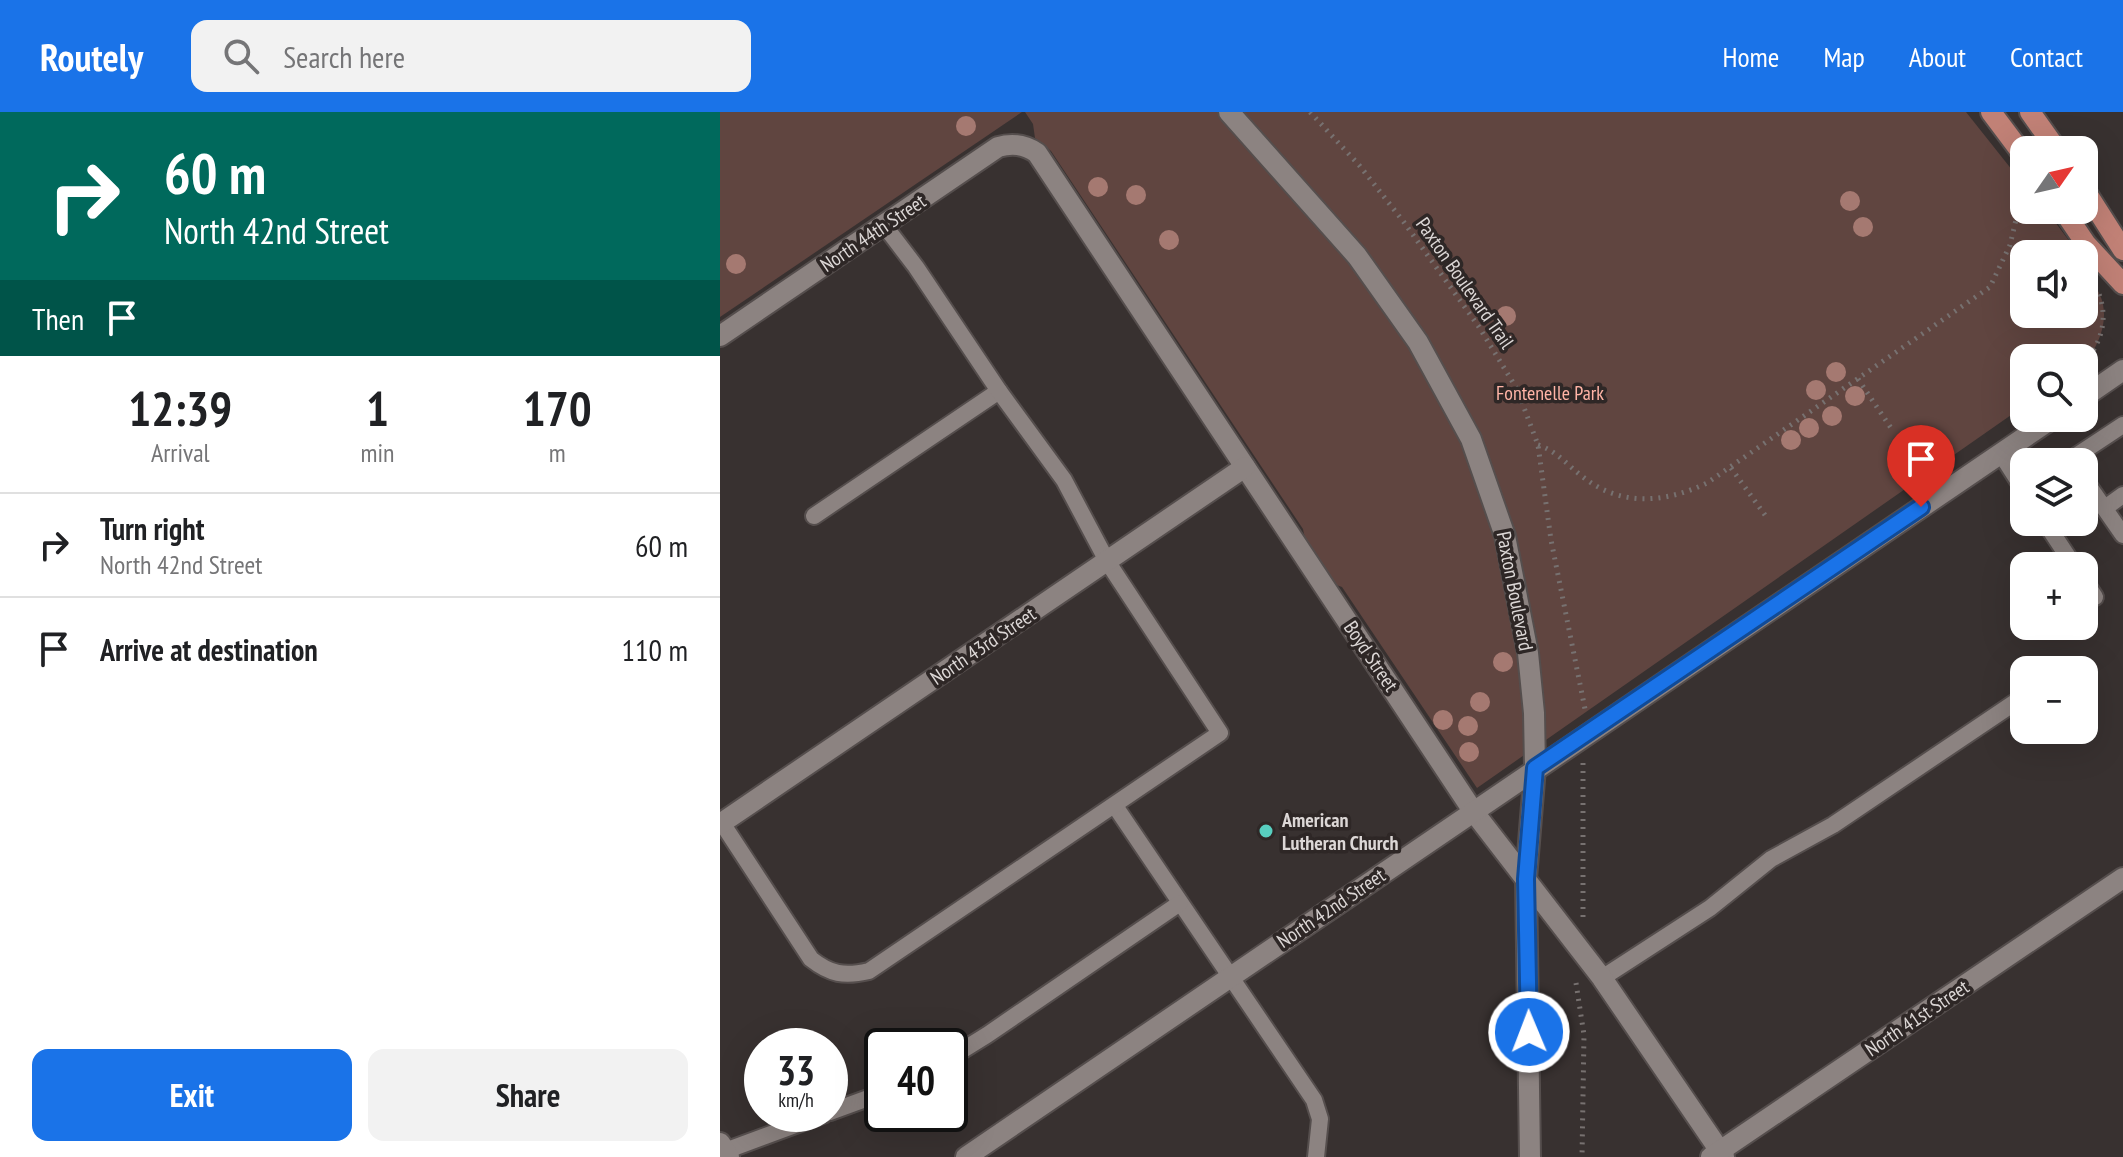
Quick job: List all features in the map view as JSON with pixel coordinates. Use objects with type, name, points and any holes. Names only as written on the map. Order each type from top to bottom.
[{"type":"main road","points":[[1991,112],[2010,137]]},
{"type":"main road","points":[[2030,112],[2047,136]]},
{"type":"main road","points":[[2098,211],[2123,250]]},
{"type":"main road","points":[[2072,224],[2086,244],[2123,284]]},
{"type":"street","name":"Paxton Boulevard","points":[[1229,112],[1323,215],[1384,292],[1418,342],[1471,439],[1505,536],[1528,653],[1534,713],[1535,768],[1526,879],[1530,1157]]},
{"type":"street","name":"North 44th Street","points":[[720,336],[998,147],[1011,143],[1030,148]]},
{"type":"street","name":"Boyd Street","points":[[1030,148],[1037,153],[1473,811],[1602,978],[1718,1155]]},
{"type":"street","points":[[2098,387],[2123,370]]},
{"type":"street","name":"North 42nd Street","points":[[966,1157],[2033,432]]},
{"type":"street","name":"North 43rd Street","points":[[721,824],[1245,467]]},
{"type":"street","name":"North 41st Street","points":[[1718,1155],[2123,878]]},
{"type":"lane","points":[[721,824],[811,959],[825,970],[838,975],[852,975],[869,971],[1220,733],[1107,561],[1064,480],[884,225]]},
{"type":"lane","points":[[814,516],[999,391]]},
{"type":"lane","points":[[2089,448],[2123,425]]},
{"type":"lane","points":[[2001,454],[2010,468]]},
{"type":"lane","points":[[2105,508],[2123,495]]},
{"type":"lane","points":[[2098,498],[2123,535]]},
{"type":"lane","points":[[1602,978],[1710,908],[1771,859],[1833,825],[2010,706]]},
{"type":"lane","points":[[1115,806],[1314,1100],[1320,1119],[1316,1157]]},
{"type":"lane","points":[[968,1047],[1180,903]]},
{"type":"lane","points":[[725,1150],[775,1132]]},
{"type":"path","name":"Paxton Boulevard Trail","points":[[1310,112],[1359,165],[1403,221],[1479,327],[1517,389],[1538,445],[1551,540],[1585,704],[1586,734]]},
{"type":"path","points":[[1538,445],[1553,449],[1599,489],[1615,496],[1667,498],[1690,491],[1731,468],[1990,287],[2010,245],[2015,224]]},
{"type":"path","points":[[2097,344],[2105,311],[2098,291]]},
{"type":"path","points":[[1858,379],[1891,428]]},
{"type":"path","points":[[1731,468],[1765,515]]},
{"type":"green space","points":[[720,112],[1022,112],[720,317]]},
{"type":"green space","name":"Fontenelle Park","points":[[1025,112],[1966,112],[2010,167],[2010,224],[2056,224],[2068,240],[2010,240],[2010,328],[2098,328],[2098,292],[2103,304],[2104,322],[2097,344],[2010,344],[2010,416],[1477,788],[1342,587],[1328,578],[1316,563],[1303,529],[1051,151],[1035,138],[1033,124]]},
{"type":"place","name":"American Lutheran Church","points":[[1266,831]]},
{"type":"route","points":[[1529,1032],[1526,879],[1535,768],[1921,507]]}]
